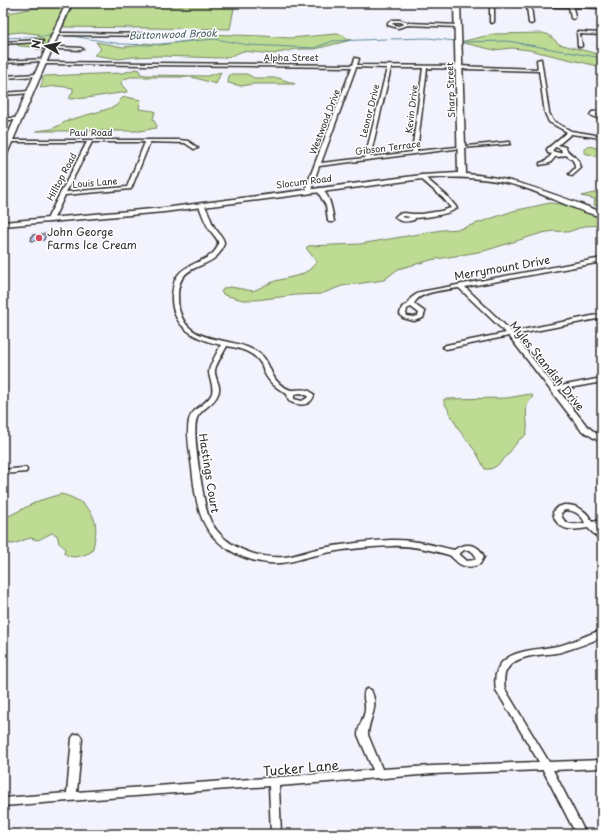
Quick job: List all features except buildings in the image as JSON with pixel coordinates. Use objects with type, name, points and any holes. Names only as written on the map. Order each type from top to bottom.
[{"type":"street","points":[[3,154],[49,48],[63,24],[69,3]]},
{"type":"street","name":"Sharp Street","points":[[458,3],[462,176]]},
{"type":"street","points":[[484,3],[570,4],[602,7]]},
{"type":"street","points":[[492,3],[492,22]]},
{"type":"street","points":[[530,4],[531,23]]},
{"type":"street","points":[[570,4],[573,18]]},
{"type":"street","points":[[408,24],[458,26]]},
{"type":"street","points":[[580,46],[578,33],[602,34]]},
{"type":"street","points":[[56,34],[171,35]]},
{"type":"street","points":[[3,43],[41,41],[38,47],[81,49]]},
{"type":"street","name":"Westwood Drive","points":[[310,191],[309,187],[357,59]]},
{"type":"street","points":[[539,60],[549,119],[555,125],[570,132],[602,137]]},
{"type":"street","name":"Alpha Street","points":[[3,62],[44,61],[459,67],[540,70]]},
{"type":"street","name":"Leonor Drive","points":[[367,159],[389,67]]},
{"type":"street","name":"Kevin Drive","points":[[414,152],[425,67]]},
{"type":"street","points":[[3,77],[38,75]]},
{"type":"street","points":[[3,94],[30,92]]},
{"type":"street","points":[[602,112],[594,112],[592,116],[602,119]]},
{"type":"street","points":[[3,119],[18,119]]},
{"type":"street","points":[[570,132],[549,151],[555,154],[565,153],[574,157],[578,168],[572,174]]},
{"type":"street","name":"Paul Road","points":[[9,141],[173,141],[186,142],[196,148]]},
{"type":"street","name":"Hilltop Road","points":[[50,220],[90,141]]},
{"type":"street","name":"Louis Lane","points":[[63,194],[128,188],[148,141]]},
{"type":"street","name":"Gibson Terrace","points":[[317,165],[414,152],[508,143]]},
{"type":"street","points":[[555,146],[564,149],[565,153]]},
{"type":"street","points":[[542,164],[548,162],[555,154]]},
{"type":"street","name":"Slocum Road","points":[[3,224],[202,206],[422,177],[462,176],[493,179],[518,184],[602,215]]},
{"type":"street","points":[[413,216],[446,211],[453,209],[454,206],[422,177]]},
{"type":"street","points":[[320,190],[329,206],[331,221]]},
{"type":"street","points":[[202,206],[213,231],[220,239],[220,247],[215,255],[189,268],[177,281],[174,290],[177,311],[181,321],[193,333],[208,340],[246,349],[258,356],[265,363],[269,376],[273,382],[290,393]]},
{"type":"street","name":"Merrymount Drive","points":[[411,305],[413,299],[418,294],[602,260]]},
{"type":"street","name":"Myles Standish Drive","points":[[460,286],[510,334],[584,428],[602,441]]},
{"type":"street","points":[[446,347],[602,316]]},
{"type":"street","name":"Hastings Court","points":[[225,344],[212,370],[216,384],[216,393],[210,402],[195,416],[192,430],[203,511],[207,523],[219,537],[242,552],[257,558],[270,560],[286,559],[330,549],[402,543],[414,544],[454,553]]},
{"type":"street","points":[[554,389],[602,380]]},
{"type":"street","points":[[3,472],[23,470]]},
{"type":"street","points":[[602,523],[590,525],[602,537]]},
{"type":"street","points":[[581,834],[546,766],[502,690],[500,680],[502,669],[513,658],[568,646],[593,638],[602,633]]},
{"type":"street","points":[[368,693],[370,709],[363,730],[363,735],[380,774]]},
{"type":"street","points":[[72,798],[77,738]]},
{"type":"street","name":"Tucker Lane","points":[[3,802],[380,774],[602,764]]},
{"type":"street","points":[[274,783],[276,834]]},
{"type":"green space","points":[[74,3],[235,3],[230,29],[63,27]]},
{"type":"green space","points":[[35,8],[64,8],[54,31],[50,34],[50,41],[46,48],[20,46],[13,43],[36,39],[39,34],[20,32],[3,34],[3,14]]},
{"type":"green space","points":[[543,33],[549,35],[559,44],[602,55],[602,67],[529,50],[512,48],[494,50],[460,42],[494,34]]},
{"type":"green space","points":[[203,34],[290,38],[336,34],[343,35],[346,39],[351,40],[315,49],[297,49],[273,54],[243,51],[222,58],[160,56],[119,59],[94,55],[101,49],[96,42],[123,47],[136,46],[145,43],[160,45],[195,40]]},
{"type":"green space","points":[[136,69],[140,70],[140,74],[146,75],[207,76],[221,72],[216,84],[192,77],[130,77],[124,79],[121,83],[127,92],[86,98],[69,99],[73,88],[57,86],[40,88],[43,80],[42,78],[45,76],[123,73]]},
{"type":"green space","points":[[231,74],[247,74],[254,78],[279,78],[295,84],[253,84],[241,86],[228,83],[229,76]]},
{"type":"green space","points":[[126,97],[141,100],[139,109],[155,112],[153,119],[157,126],[156,128],[140,131],[36,131],[52,129],[69,120],[116,106],[122,98]]},
{"type":"green space","points":[[590,146],[602,150],[602,158],[584,153],[584,149]]},
{"type":"green space","points":[[602,191],[602,208],[594,205],[595,199],[581,196]]},
{"type":"green space","points":[[550,203],[561,204],[602,218],[602,225],[585,226],[568,232],[554,231],[542,233],[484,251],[431,260],[398,269],[384,280],[342,286],[321,294],[243,300],[224,295],[221,292],[224,288],[231,287],[253,291],[275,281],[300,275],[309,270],[317,262],[306,248],[308,246],[360,244],[442,230],[460,229],[513,211]]},
{"type":"green space","points":[[530,394],[533,396],[527,406],[527,431],[524,437],[519,440],[499,464],[490,469],[485,469],[476,452],[459,430],[444,402],[444,399],[507,398]]},
{"type":"green space","points":[[61,494],[76,499],[88,508],[92,514],[96,528],[94,545],[91,552],[77,557],[67,555],[64,553],[65,548],[59,543],[57,535],[52,533],[38,540],[30,538],[13,544],[3,543],[3,519],[38,501]]},
{"type":"waterway","name":"Buttonwood Brook","points":[[3,38],[51,36]]},
{"type":"waterway","name":"Buttonwood Brook","points":[[59,36],[72,36],[121,44],[149,45],[215,39],[248,45],[314,48],[333,41],[387,39]]},
{"type":"waterway","name":"Buttonwood Brook","points":[[391,39],[428,38],[455,41]]},
{"type":"waterway","name":"Buttonwood Brook","points":[[463,42],[507,41],[602,58]]},
{"type":"place","name":"John George Farms Ice Cream","points":[[39,238]]}]
